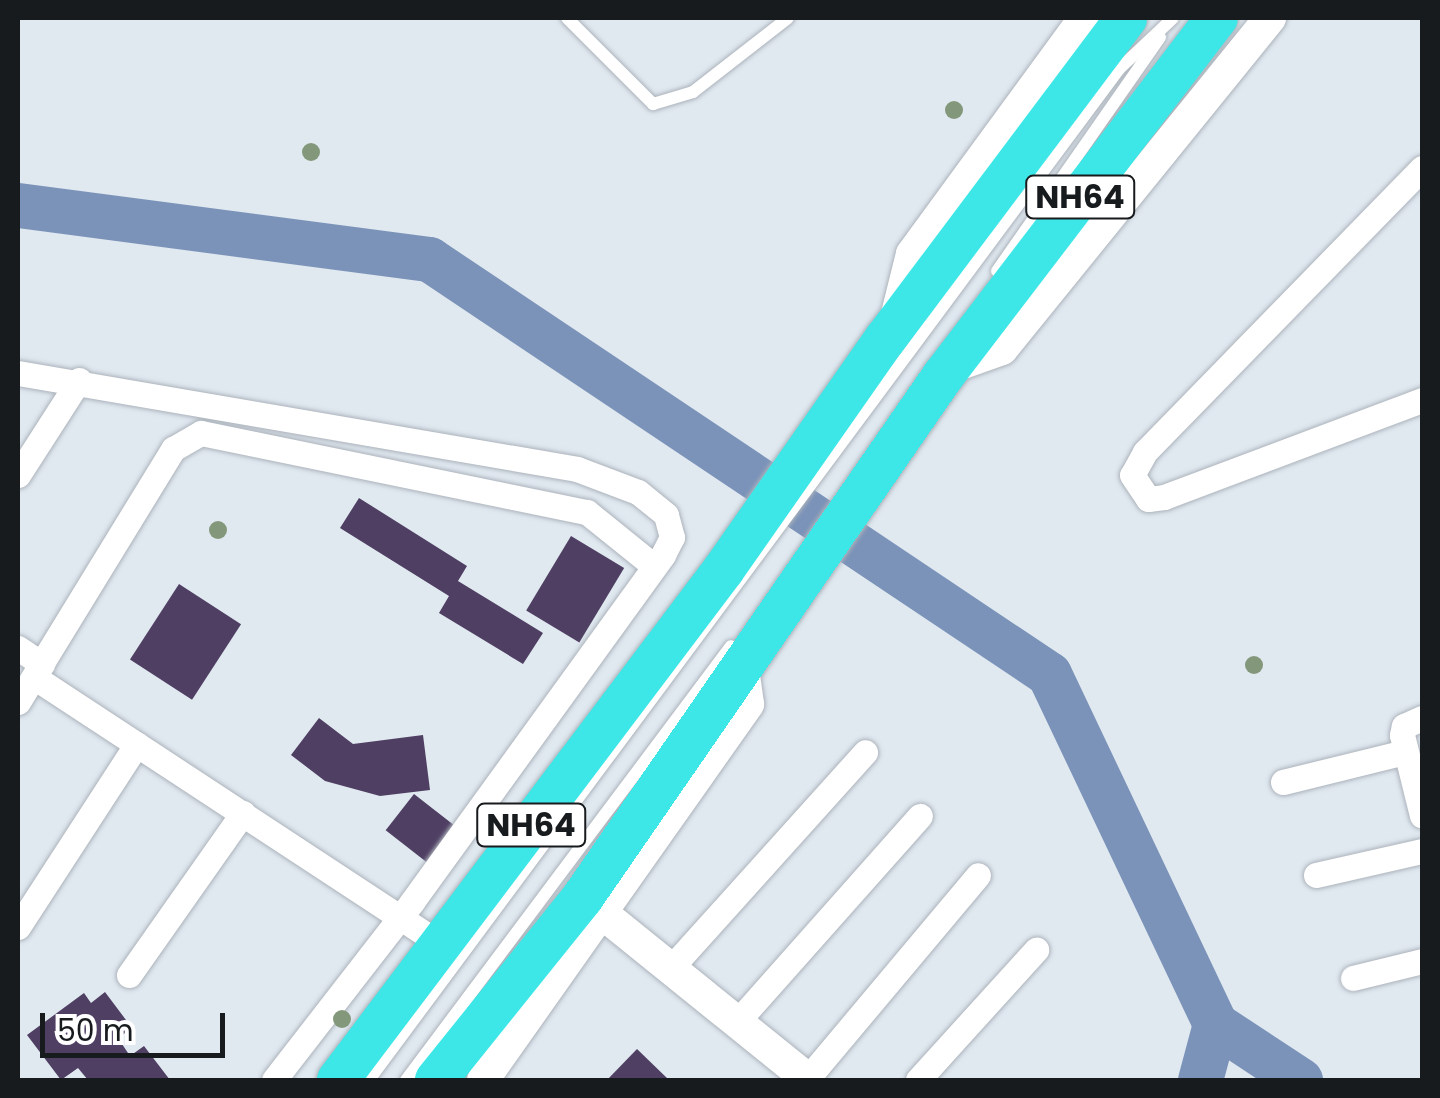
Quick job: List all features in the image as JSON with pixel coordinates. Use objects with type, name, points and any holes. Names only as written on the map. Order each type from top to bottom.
[{"type":"highway","name":"NH64","points":[[338,1080],[734,574],[897,337],[1126,18]]},
{"type":"highway","name":"NH64","points":[[436,1080],[593,906],[754,642],[941,369],[1217,18]]},
{"type":"street","points":[[897,337],[912,254],[1085,18]]},
{"type":"street","points":[[941,369],[1002,348],[1270,18]]},
{"type":"street","points":[[1422,168],[1145,452],[1132,475],[1148,499],[1164,497],[1422,400]]},
{"type":"street","points":[[18,373],[78,380],[578,469],[638,492],[666,515],[672,537],[654,566],[402,916],[274,1080]]},
{"type":"street","points":[[18,475],[78,380]]},
{"type":"street","points":[[18,702],[172,449],[201,433],[587,512],[654,566]]},
{"type":"street","points":[[18,648],[38,670],[137,744],[441,944]]},
{"type":"street","points":[[1422,718],[1404,726],[1405,752],[1422,816]]},
{"type":"street","points":[[18,927],[137,744]]},
{"type":"street","points":[[670,970],[864,752]]},
{"type":"street","points":[[1282,782],[1405,752]]},
{"type":"street","points":[[128,974],[243,813]]},
{"type":"street","points":[[736,1022],[920,816]]},
{"type":"street","points":[[1316,875],[1422,850]]},
{"type":"street","points":[[483,1080],[593,906],[808,1080],[978,876]]},
{"type":"street","points":[[918,1080],[1036,950]]},
{"type":"street","points":[[1353,978],[1422,960]]},
{"type":"lane","points":[[567,18],[654,104],[693,92],[788,18]]},
{"type":"lane","points":[[897,337],[1119,69],[1171,19]]},
{"type":"lane","points":[[987,285],[1171,19]]},
{"type":"lane","points":[[842,492],[941,369]]},
{"type":"lane","points":[[370,1080],[734,574]]},
{"type":"lane","points":[[406,1080],[754,642]]},
{"type":"building","points":[[359,498],[467,566],[458,581],[543,633],[523,664],[439,613],[449,596],[340,528]]},
{"type":"building","points":[[571,536],[624,568],[579,643],[526,611]]},
{"type":"building","points":[[179,584],[241,624],[192,700],[130,659]]},
{"type":"building","points":[[319,718],[353,744],[423,735],[430,790],[380,796],[325,781],[291,755]]},
{"type":"building","points":[[414,794],[459,829],[431,865],[386,830]]},
{"type":"building","points":[[105,992],[132,1028],[118,1038],[130,1056],[144,1046],[170,1080],[88,1080],[78,1068],[61,1080],[27,1035],[84,993],[91,1003]]},
{"type":"building","points":[[637,1049],[669,1080],[607,1080]]},
{"type":"waterway","points":[[18,205],[429,259],[1049,674],[1215,1024],[1200,1080]]},
{"type":"waterway","points":[[1215,1024],[1300,1080]]}]
